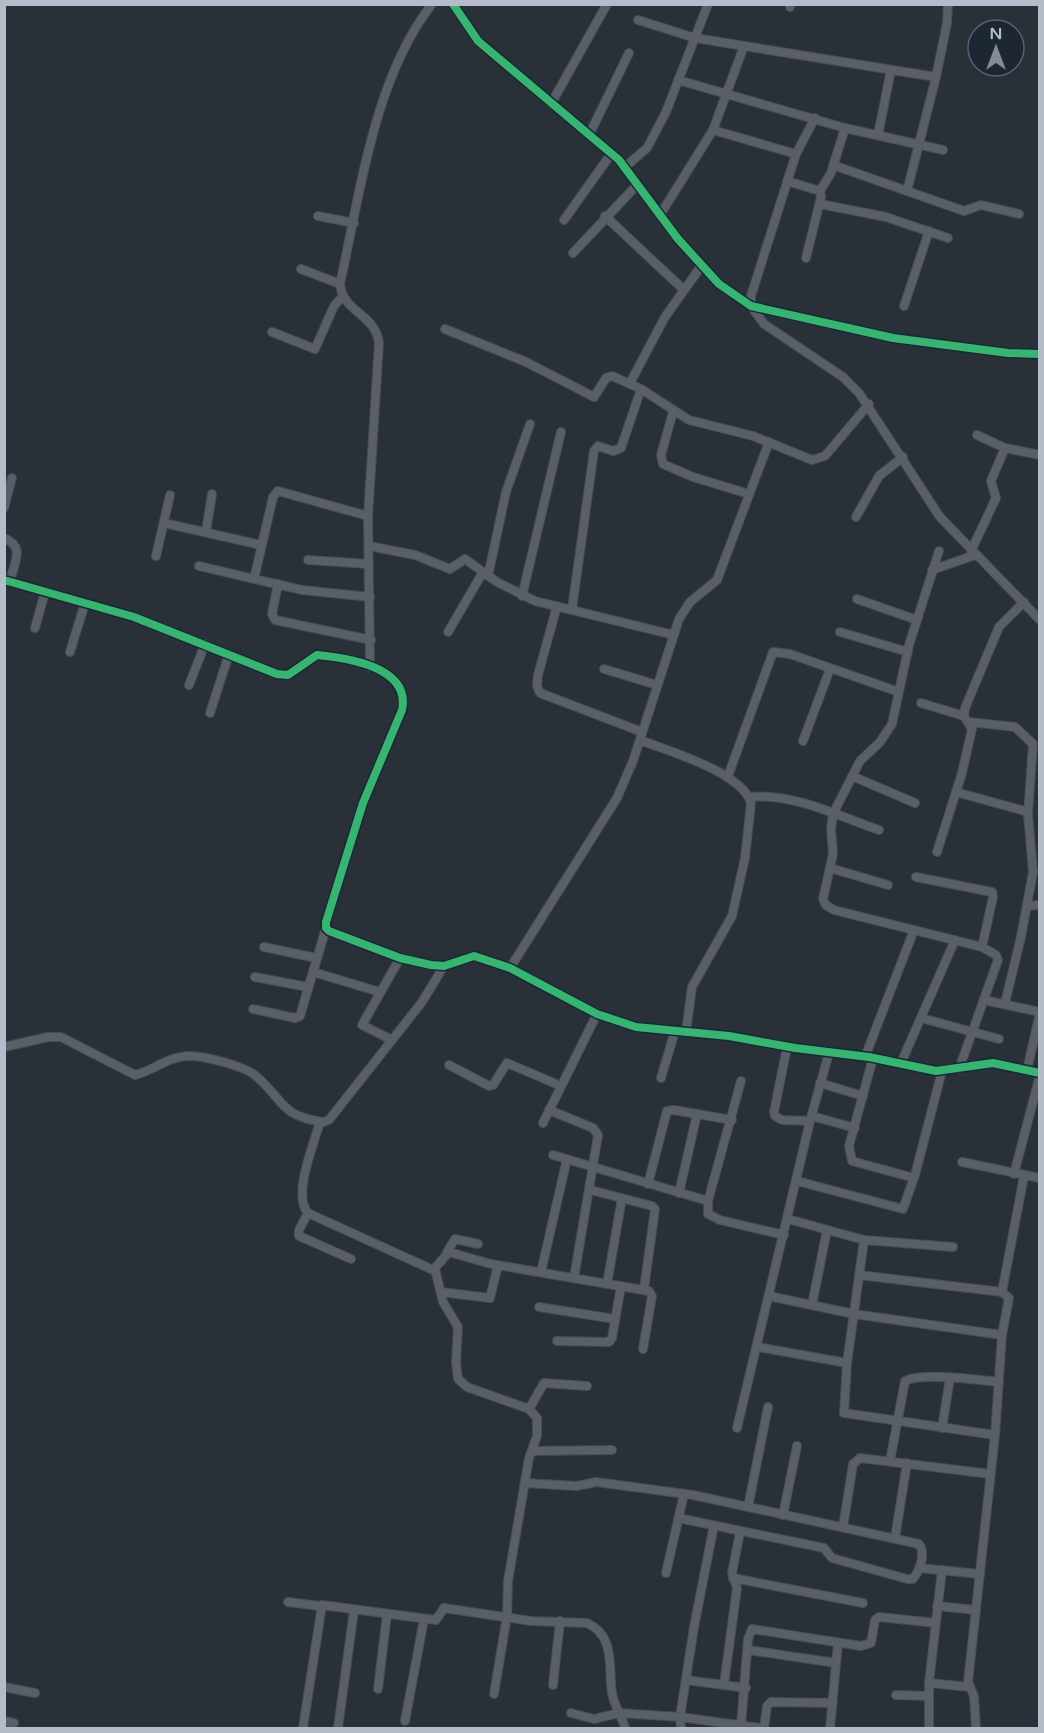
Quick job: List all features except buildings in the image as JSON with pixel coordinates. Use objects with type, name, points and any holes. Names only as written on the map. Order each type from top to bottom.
[{"type":"street","points":[[370,667],[368,516],[378,333],[374,326],[342,297],[340,284],[389,83],[413,31],[432,4]]},
{"type":"street","points":[[453,4],[478,41],[611,154],[719,284],[751,306],[764,324],[843,377],[869,405],[940,517],[1040,620]]},
{"type":"street","points":[[551,104],[607,4]]},
{"type":"street","points":[[624,168],[647,148],[666,112],[708,4]]},
{"type":"street","points":[[907,190],[936,77],[947,23],[948,4]]},
{"type":"street","points":[[638,20],[695,38],[936,77]]},
{"type":"street","points":[[660,215],[713,130],[744,46]]},
{"type":"street","points":[[589,135],[629,53]]},
{"type":"street","points":[[878,135],[891,70]]},
{"type":"street","points":[[678,80],[845,128],[943,150]]},
{"type":"street","points":[[751,306],[751,296],[796,154],[815,118]]},
{"type":"street","points":[[806,258],[820,204],[820,191],[833,165],[845,128]]},
{"type":"street","points":[[713,130],[796,154]]},
{"type":"street","points":[[564,220],[611,154]]},
{"type":"street","points":[[833,165],[964,211],[981,205],[1019,214]]},
{"type":"street","points":[[787,181],[820,191]]},
{"type":"street","points":[[573,253],[605,216],[637,185]]},
{"type":"street","points":[[820,204],[886,217],[948,238]]},
{"type":"street","points":[[318,216],[354,223]]},
{"type":"street","points":[[605,216],[684,290]]},
{"type":"street","points":[[904,306],[929,231]]},
{"type":"street","points":[[630,383],[665,317],[702,265]]},
{"type":"street","points":[[301,269],[340,284]]},
{"type":"street","points":[[272,332],[315,349],[334,306],[342,297]]},
{"type":"street","points":[[751,306],[893,338],[1008,353],[1040,354]]},
{"type":"street","points":[[445,329],[515,357],[594,397],[608,376],[630,383],[673,412],[703,425],[769,442],[812,460],[821,459],[869,405]]},
{"type":"street","points":[[572,609],[594,451],[598,446],[613,451],[621,448],[627,437],[641,389]]},
{"type":"street","points":[[673,412],[662,455],[663,464],[693,477],[749,494]]},
{"type":"street","points":[[448,632],[485,574],[506,492],[530,424]]},
{"type":"street","points":[[522,596],[561,432]]},
{"type":"street","points":[[977,435],[1005,447],[1040,455]]},
{"type":"street","points":[[510,968],[603,824],[617,798],[641,736],[684,609],[717,580],[769,442]]},
{"type":"street","points":[[932,570],[973,553],[996,498],[991,481],[1005,447]]},
{"type":"street","points":[[856,517],[879,476],[903,457]]},
{"type":"street","points":[[4,508],[12,478]]},
{"type":"street","points":[[254,579],[273,497],[278,491],[368,516]]},
{"type":"street","points":[[206,532],[212,494]]},
{"type":"street","points":[[156,556],[170,495]]},
{"type":"street","points":[[164,523],[261,544]]},
{"type":"street","points":[[4,538],[15,542],[18,548],[7,581],[134,617],[283,675],[293,672],[306,660],[317,655],[370,667],[396,680],[404,694],[404,702],[359,813],[298,1017],[253,1009]]},
{"type":"street","points":[[369,546],[415,555],[450,569],[465,560],[522,596],[674,635]]},
{"type":"street","points":[[939,551],[917,620],[887,733],[860,761],[833,814],[830,868],[823,893],[826,905],[982,947],[998,960],[959,1069]]},
{"type":"street","points":[[308,560],[369,564]]},
{"type":"street","points":[[199,566],[321,593],[370,597]]},
{"type":"street","points":[[278,584],[272,614],[275,620],[371,640]]},
{"type":"street","points":[[35,628],[45,592]]},
{"type":"street","points":[[857,600],[917,620]]},
{"type":"street","points":[[937,852],[956,792],[972,729],[967,719],[999,627],[1024,602]]},
{"type":"street","points":[[70,652],[85,603]]},
{"type":"street","points":[[557,606],[537,675],[537,686],[540,693],[728,776],[749,797],[751,803],[745,858],[732,915],[692,987],[686,1032]]},
{"type":"street","points":[[840,632],[908,652]]},
{"type":"street","points":[[189,685],[205,644]]},
{"type":"street","points":[[728,776],[770,655],[778,651],[899,692]]},
{"type":"street","points":[[210,713],[229,654]]},
{"type":"street","points":[[604,669],[657,686]]},
{"type":"street","points":[[803,741],[830,669]]},
{"type":"street","points":[[921,704],[967,719],[1015,728],[1033,744],[1028,814],[1033,872],[1005,1004]]},
{"type":"street","points":[[852,776],[915,803]]},
{"type":"street","points":[[956,792],[1025,811],[1028,814]]},
{"type":"street","points":[[749,797],[766,795],[794,800],[879,830]]},
{"type":"street","points":[[830,868],[888,885]]},
{"type":"street","points":[[916,877],[992,892],[993,897],[982,947]]},
{"type":"street","points":[[1027,906],[1040,905]]},
{"type":"street","points":[[326,928],[400,958],[444,966],[470,956],[510,968],[597,1014],[636,1027],[729,1036],[787,1047],[869,1057],[942,1071],[993,1062],[1040,1074],[1014,1174]]},
{"type":"street","points":[[914,930],[869,1057],[863,1096],[849,1146],[852,1161],[914,1178]]},
{"type":"street","points":[[901,1063],[955,940]]},
{"type":"street","points":[[264,947],[316,958]]},
{"type":"street","points":[[392,1040],[362,1025],[400,958]]},
{"type":"street","points":[[4,1047],[48,1037],[61,1037],[135,1075],[169,1060],[201,1057],[250,1071],[283,1108],[320,1122],[329,1120],[422,1002],[444,966]]},
{"type":"street","points":[[313,972],[381,992]]},
{"type":"street","points":[[255,977],[308,987]]},
{"type":"street","points":[[984,1000],[1040,1013],[1027,1070]]},
{"type":"street","points":[[543,1123],[597,1014]]},
{"type":"street","points":[[921,1017],[999,1039]]},
{"type":"street","points":[[661,1078],[675,1031]]},
{"type":"street","points":[[787,1047],[775,1116],[782,1120],[811,1118],[855,1128]]},
{"type":"street","points":[[737,1428],[811,1118],[830,1053]]},
{"type":"street","points":[[449,1065],[489,1086],[493,1085],[507,1063],[561,1086]]},
{"type":"street","points":[[797,1180],[900,1210],[905,1207],[942,1071]]},
{"type":"street","points":[[741,1081],[708,1201],[710,1217],[784,1235]]},
{"type":"street","points":[[820,1083],[863,1096]]},
{"type":"street","points":[[549,1110],[596,1131],[598,1141],[574,1278]]},
{"type":"street","points":[[648,1184],[668,1111],[732,1120]]},
{"type":"street","points":[[679,1193],[697,1114]]},
{"type":"street","points":[[320,1122],[301,1192],[303,1208],[308,1213],[435,1269]]},
{"type":"street","points":[[553,1155],[708,1201]]},
{"type":"street","points":[[541,1272],[567,1159]]},
{"type":"street","points":[[962,1162],[1040,1178]]},
{"type":"street","points":[[1002,1293],[1024,1176]]},
{"type":"street","points":[[591,1190],[652,1206],[655,1209],[644,1290]]},
{"type":"street","points":[[608,1284],[622,1198]]},
{"type":"street","points":[[308,1213],[299,1230],[299,1236],[351,1259]]},
{"type":"street","points":[[788,1219],[864,1240],[953,1247]]},
{"type":"street","points":[[812,1305],[827,1230]]},
{"type":"street","points":[[478,1244],[456,1239],[435,1269],[443,1302],[457,1323],[456,1373],[462,1383],[529,1409],[537,1418],[538,1426],[525,1483],[508,1581],[507,1616],[494,1694]]},
{"type":"street","points":[[864,1240],[847,1363],[844,1413],[995,1435]]},
{"type":"street","points":[[447,1252],[498,1265],[651,1292],[643,1349]]},
{"type":"street","points":[[441,1292],[490,1298],[498,1265]]},
{"type":"street","points":[[859,1275],[1002,1293],[1009,1298],[1002,1335],[995,1435],[968,1682],[975,1696],[976,1728]]},
{"type":"street","points":[[557,1341],[609,1342],[621,1286]]},
{"type":"street","points":[[769,1296],[854,1314],[1002,1335]]},
{"type":"street","points":[[539,1307],[615,1319]]},
{"type":"street","points":[[758,1347],[847,1363]]},
{"type":"street","points":[[890,1461],[905,1381],[913,1378],[950,1378],[999,1382]]},
{"type":"street","points":[[942,1428],[950,1378]]},
{"type":"street","points":[[529,1409],[544,1383],[587,1386]]},
{"type":"street","points":[[748,1507],[768,1407]]},
{"type":"street","points":[[783,1515],[797,1446]]},
{"type":"street","points":[[532,1451],[612,1450]]},
{"type":"street","points":[[843,1527],[855,1461],[860,1458],[990,1474]]},
{"type":"street","points":[[895,1538],[907,1463]]},
{"type":"street","points":[[525,1483],[578,1486],[596,1482],[684,1494],[895,1538],[922,1546],[919,1568],[913,1579],[906,1579],[832,1558],[824,1548],[678,1518]]},
{"type":"street","points":[[666,1573],[684,1494]]},
{"type":"street","points":[[681,1728],[680,1717],[686,1680],[714,1525]]},
{"type":"street","points":[[724,1684],[737,1588],[733,1566],[740,1532]]},
{"type":"street","points":[[919,1568],[980,1574]]},
{"type":"street","points":[[929,1728],[928,1683],[942,1570]]},
{"type":"street","points":[[734,1578],[863,1603]]},
{"type":"street","points":[[288,1602],[437,1620],[441,1608],[444,1608],[531,1621],[587,1623],[606,1640],[612,1694],[625,1728]]},
{"type":"street","points":[[303,1728],[320,1606]]},
{"type":"street","points":[[937,1606],[976,1610]]},
{"type":"street","points":[[338,1728],[354,1610]]},
{"type":"street","points":[[378,1689],[387,1614]]},
{"type":"street","points":[[741,1726],[749,1633],[752,1629],[758,1628],[867,1646],[871,1643],[875,1620],[879,1617],[936,1623]]},
{"type":"street","points":[[405,1721],[424,1619]]},
{"type":"street","points":[[553,1685],[560,1621]]},
{"type":"street","points":[[830,1728],[838,1643]]},
{"type":"street","points":[[748,1650],[836,1663]]},
{"type":"street","points":[[686,1680],[746,1688]]},
{"type":"street","points":[[928,1683],[970,1687]]},
{"type":"street","points":[[4,1687],[35,1693]]},
{"type":"street","points":[[896,1695],[929,1696]]},
{"type":"street","points":[[571,1713],[594,1719],[619,1713],[680,1717],[762,1728],[767,1706],[771,1702],[833,1703]]},
{"type":"cycle path","points":[[453,4],[478,41],[619,160],[678,239],[719,284],[751,306],[893,338],[1008,353],[1040,354]]},
{"type":"cycle path","points":[[4,580],[134,617],[277,674],[288,675],[317,655],[360,662],[387,674],[397,684],[402,695],[402,710],[363,803],[326,922],[326,928],[329,931],[400,958],[431,965],[444,966],[474,956],[510,968],[597,1014],[636,1027],[729,1036],[795,1048],[869,1057],[936,1071],[993,1063],[1040,1073]]}]
